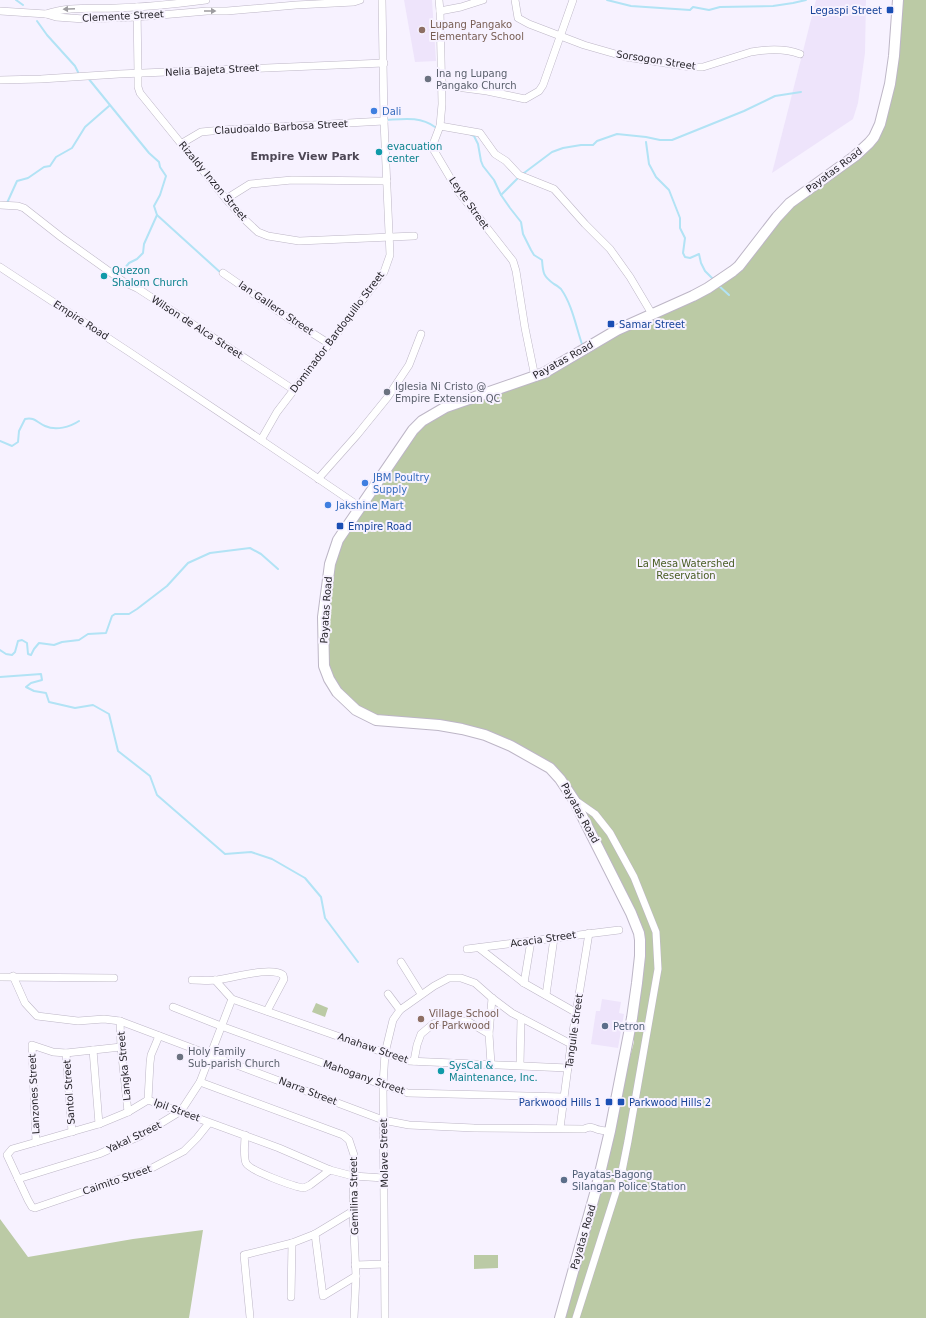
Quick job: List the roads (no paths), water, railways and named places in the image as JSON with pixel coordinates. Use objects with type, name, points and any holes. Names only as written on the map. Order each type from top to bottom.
[{"type":"main road","name":"Payatas Road","points":[[560,1318],[596,1190],[610,1131],[639,971],[640,940],[637,928],[631,913],[574,800],[560,779],[550,768],[501,741],[485,735],[439,725],[376,720],[356,710],[333,686],[324,666],[323,651],[323,617],[332,557],[338,540],[412,430],[422,421],[439,410],[454,404],[544,373],[617,330],[693,296],[733,271],[744,260],[777,217],[790,203],[855,156],[869,143],[878,130],[890,84],[894,56],[898,0]]},
{"type":"street","name":"Clemente Street","points":[[46,14],[59,10],[137,7],[206,0]]},
{"type":"street","points":[[260,0],[260,9]]},
{"type":"street","name":"Clemente Street","points":[[46,14],[56,17],[84,19],[137,17],[208,11],[227,12],[260,9],[296,3],[354,2],[360,0]]},
{"type":"street","name":"Dominador Bardoquillo Street","points":[[261,440],[277,412],[328,343],[384,272],[390,255],[384,121],[382,0]]},
{"type":"street","name":"Leyte Street","points":[[439,0],[442,104],[440,126],[432,147],[458,191],[513,261],[535,377]]},
{"type":"street","points":[[440,11],[461,7],[483,0]]},
{"type":"street","name":"Sorsogon Street","points":[[515,0],[518,18],[529,24],[584,45],[626,56],[691,67],[703,67],[758,51],[789,50],[800,54]]},
{"type":"street","points":[[441,85],[480,90],[525,99],[539,91],[543,85],[573,0]]},
{"type":"street","points":[[182,2],[184,13]]},
{"type":"street","name":"Rizaldy Inzon Street","points":[[137,7],[138,87],[140,93],[226,199],[258,232],[268,236],[285,239],[312,241],[326,239],[414,236]]},
{"type":"street","points":[[0,11],[46,14]]},
{"type":"street","name":"Nelia Bajeta Street","points":[[0,80],[384,63]]},
{"type":"street","name":"Claudoaldo Barbosa Street","points":[[181,144],[201,132],[384,121]]},
{"type":"street","points":[[440,126],[480,133],[495,154],[506,161],[519,175],[554,189],[584,224],[610,249],[630,277],[652,314]]},
{"type":"street","points":[[226,199],[250,184],[292,180],[387,181]]},
{"type":"street","name":"Wilson de Alca Street","points":[[0,205],[18,206],[24,208],[61,237],[124,282],[137,288],[294,390]]},
{"type":"street","name":"Empire Road","points":[[0,268],[261,440],[360,508]]},
{"type":"street","name":"Ian Gallero Street","points":[[223,273],[288,318],[328,343]]},
{"type":"street","points":[[318,479],[387,398],[409,365],[421,334]]},
{"type":"street","points":[[574,800],[595,814],[603,824],[610,833],[634,877],[656,932],[658,969],[621,1176],[576,1318]]},
{"type":"street","name":"Acacia Street","points":[[467,950],[619,930]]},
{"type":"street","name":"Tanguile Street","points":[[560,1128],[570,1044],[589,933]]},
{"type":"street","points":[[546,995],[554,938]]},
{"type":"street","points":[[524,983],[531,941]]},
{"type":"street","points":[[479,948],[524,983],[576,1012]]},
{"type":"street","points":[[401,962],[420,994]]},
{"type":"street","points":[[192,980],[215,980],[248,974],[275,971],[280,972],[284,979],[266,1012]]},
{"type":"street","name":"Narra Street","points":[[13,976],[25,1003],[37,1016],[78,1021],[104,1019],[120,1021],[383,1120],[416,1126],[584,1129],[591,1127],[598,1130],[610,1131]]},
{"type":"street","points":[[0,977],[114,978]]},
{"type":"street","points":[[388,994],[400,1010],[420,994],[449,978],[461,978],[475,983],[512,1013],[570,1044]]},
{"type":"street","points":[[215,980],[232,999]]},
{"type":"street","points":[[491,1064],[489,1034],[492,998]]},
{"type":"street","name":"Anahaw Street","points":[[232,999],[408,1061],[568,1068]]},
{"type":"street","name":"Yakal Street","points":[[18,1179],[99,1154],[140,1136],[181,1111],[200,1082],[232,999]]},
{"type":"street","name":"Mahogany Street","points":[[173,1006],[221,1026],[383,1086],[408,1093],[564,1097]]},
{"type":"street","name":"Molave Street","points":[[385,1318],[383,1086],[386,1053],[393,1020],[400,1010]]},
{"type":"street","points":[[520,1065],[521,1018]]},
{"type":"street","points":[[414,1061],[421,1034],[434,1024],[446,1019],[469,1022],[489,1034]]},
{"type":"street","name":"Langka Street","points":[[120,1021],[121,1047],[128,1112]]},
{"type":"street","points":[[148,1100],[151,1055],[159,1036]]},
{"type":"street","name":"Lanzones Street","points":[[36,1142],[32,1045],[53,1052],[66,1052]]},
{"type":"street","points":[[66,1052],[121,1047]]},
{"type":"street","points":[[93,1050],[99,1124]]},
{"type":"street","name":"Santol Street","points":[[66,1052],[72,1132]]},
{"type":"street","name":"Gemilina Street","points":[[200,1082],[343,1135],[350,1140],[354,1155],[353,1211],[356,1276],[354,1318]]},
{"type":"street","name":"Ipil Street","points":[[34,1208],[28,1200],[18,1179],[8,1157],[8,1152],[12,1149],[99,1124],[128,1112],[148,1100],[279,1148],[330,1170],[353,1176],[384,1178]]},
{"type":"street","name":"Caimito Street","points":[[34,1208],[152,1168],[184,1151],[210,1122]]},
{"type":"street","points":[[245,1135],[245,1158],[247,1164],[252,1169],[304,1188],[330,1170]]},
{"type":"street","points":[[250,1317],[244,1255],[292,1243],[315,1234],[353,1211]]},
{"type":"street","points":[[315,1234],[323,1296],[356,1276]]},
{"type":"street","points":[[291,1297],[292,1243]]},
{"type":"street","points":[[355,1265],[385,1264]]},
{"type":"waterway","points":[[16,0],[23,5]]},
{"type":"waterway","points":[[607,0],[631,6],[690,10],[693,7],[709,10],[720,7],[773,6],[806,0]]},
{"type":"waterway","points":[[37,21],[47,35],[75,66],[78,72]]},
{"type":"waterway","points":[[88,78],[149,153],[159,162],[160,167],[166,176],[160,195],[154,206],[157,215],[144,244],[143,253],[137,259],[129,263],[120,274]]},
{"type":"waterway","points":[[524,173],[552,152],[563,148],[593,145],[597,141],[617,134],[660,140],[672,140],[744,111],[775,96],[801,92]]},
{"type":"waterway","points":[[7,203],[17,181],[28,178],[44,167],[50,166],[56,157],[72,148],[85,127],[109,106]]},
{"type":"waterway","points":[[386,120],[417,120],[423,121],[435,127]]},
{"type":"waterway","points":[[470,134],[474,136],[478,144],[483,166],[494,180],[501,195],[521,222],[523,234],[534,255],[542,260],[543,271],[550,281],[561,289],[569,303],[583,347]]},
{"type":"waterway","points":[[646,142],[649,164],[656,177],[669,190],[680,218],[680,228],[685,238],[683,253],[685,257],[690,258],[699,254],[705,271],[714,280]]},
{"type":"waterway","points":[[501,195],[518,178]]},
{"type":"waterway","points":[[157,215],[221,273]]},
{"type":"waterway","points":[[718,285],[729,295]]},
{"type":"waterway","points":[[0,441],[12,446],[18,442],[19,431],[25,419],[33,419],[45,426],[54,428],[67,427],[79,421]]},
{"type":"waterway","points":[[0,650],[6,654],[12,655],[15,652],[18,641],[22,640],[27,643],[28,654],[31,655],[39,643],[54,645],[62,642],[79,640],[88,634],[106,633],[112,616],[115,614],[129,614],[137,609],[167,586],[188,563],[210,553],[250,548],[261,554],[278,569]]},
{"type":"waterway","points":[[0,677],[41,674],[42,680],[31,683],[26,687],[34,691],[46,693],[49,702],[75,708],[93,705],[109,714],[118,751],[150,776],[157,795],[225,854],[251,852],[272,859],[305,878],[321,897],[325,918],[358,962]]},
{"type":"place","name":"Legaspi Street","points":[[890,10]]},
{"type":"place","name":"Lupang Pangako Elementary School","points":[[422,30]]},
{"type":"place","name":"Ina ng Lupang Pangako Church","points":[[428,79]]},
{"type":"place","name":"Dali","points":[[374,111]]},
{"type":"place","name":"evacuation center","points":[[379,152]]},
{"type":"place","name":"Quezon Shalom Church","points":[[104,276]]},
{"type":"place","name":"Samar Street","points":[[611,324]]},
{"type":"place","name":"Iglesia Ni Cristo @ Empire Extension QC","points":[[387,392]]},
{"type":"place","name":"JBM Poultry Supply","points":[[365,483]]},
{"type":"place","name":"Jakshine Mart","points":[[328,505]]},
{"type":"place","name":"Empire Road","points":[[340,526]]},
{"type":"place","name":"Village School of Parkwood","points":[[421,1019]]},
{"type":"place","name":"Petron","points":[[605,1026]]},
{"type":"place","name":"Holy Family Sub-parish Church","points":[[180,1057]]},
{"type":"place","name":"SysCal & Maintenance, Inc.","points":[[441,1071]]},
{"type":"place","name":"Parkwood Hills 1","points":[[609,1102]]},
{"type":"place","name":"Parkwood Hills 2","points":[[621,1102]]},
{"type":"place","name":"Payatas-Bagong Silangan Police Station","points":[[564,1180]]},
{"type":"district","name":"Empire View Park","points":[[305,156]]},
{"type":"park label","name":"La Mesa Watershed Reservation","points":[[686,568]]}]
